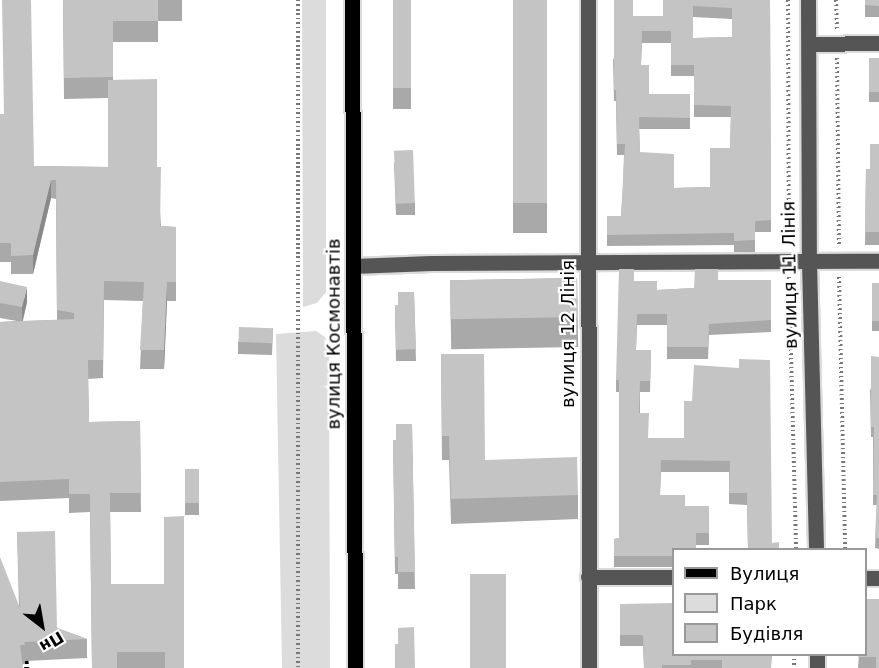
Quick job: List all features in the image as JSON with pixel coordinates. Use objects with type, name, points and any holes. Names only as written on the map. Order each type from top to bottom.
[{"type":"main road","name":"вулиця Космонавтів","points":[[352,0],[355,668]]},
{"type":"street","name":"вулиця 12 Лінія","points":[[588,0],[589,668]]},
{"type":"street","name":"вулиця 11 Лінія","points":[[808,0],[809,261],[816,548]]},
{"type":"street","points":[[809,44],[879,43]]},
{"type":"street","points":[[353,267],[431,263],[879,261]]},
{"type":"street","points":[[588,577],[672,577]]},
{"type":"path","points":[[298,0],[298,668]]},
{"type":"path","points":[[836,0],[845,548]]},
{"type":"green space","points":[[302,0],[326,0],[326,292],[317,303],[303,307]]},
{"type":"green space","points":[[316,331],[325,337],[329,345],[330,668],[282,668],[276,334]]},
{"type":"building","points":[[2,0],[31,0],[34,166],[108,167],[108,80],[157,79],[157,167],[161,167],[160,226],[176,227],[176,282],[167,282],[164,350],[140,350],[144,282],[104,281],[103,360],[88,360],[89,422],[140,421],[141,493],[110,493],[111,584],[164,584],[164,517],[184,516],[184,668],[165,668],[165,652],[117,652],[117,668],[92,668],[90,494],[69,494],[69,479],[0,482],[0,322],[74,319],[74,313],[57,310],[56,180],[51,180],[33,255],[11,256],[11,243],[0,243],[0,114],[4,114]]},
{"type":"building","points":[[63,0],[158,0],[158,21],[113,21],[113,77],[64,78]]},
{"type":"building","points":[[393,0],[411,0],[411,88],[393,88]]},
{"type":"building","points":[[513,0],[547,0],[547,203],[513,203]]},
{"type":"building","points":[[614,0],[633,0],[633,16],[663,16],[663,0],[770,0],[771,220],[755,221],[755,240],[734,241],[734,233],[607,235],[607,216],[621,216],[625,144],[617,144],[616,90],[614,90]],"holes":[[[693,6],[732,8],[732,37],[693,38]],[[642,31],[671,31],[671,65],[694,65],[694,105],[731,106],[730,148],[710,148],[710,187],[674,188],[674,154],[640,152],[639,117],[690,118],[690,94],[649,94],[649,65],[641,65]]]},
{"type":"building","points":[[865,0],[879,0],[879,6],[865,5]]},
{"type":"building","points":[[869,58],[879,58],[879,92],[869,92]]},
{"type":"building","points":[[870,144],[879,144],[879,232],[865,232],[866,169],[870,169]]},
{"type":"building","points":[[413,150],[415,203],[396,204],[394,151]]},
{"type":"building","points":[[619,269],[634,269],[634,281],[657,281],[657,290],[694,288],[695,269],[718,269],[718,280],[771,280],[771,320],[709,324],[708,347],[667,347],[667,314],[637,314],[636,350],[651,350],[650,381],[640,381],[639,413],[649,413],[648,438],[684,438],[684,401],[692,401],[694,365],[739,368],[739,359],[770,360],[772,543],[779,542],[779,548],[748,548],[747,493],[729,493],[730,461],[661,460],[660,495],[685,495],[685,506],[709,506],[709,533],[696,533],[696,548],[672,548],[672,556],[614,556],[614,539],[619,538],[619,380],[616,380]]},
{"type":"building","points":[[577,278],[578,317],[451,319],[450,280]]},
{"type":"building","points":[[0,281],[27,287],[22,307],[0,303]]},
{"type":"building","points":[[872,283],[879,283],[879,321],[872,321]]},
{"type":"building","points":[[398,292],[414,292],[416,349],[396,350],[395,305],[398,305]]},
{"type":"building","points":[[239,327],[273,328],[272,343],[238,342]]},
{"type":"building","points":[[441,354],[484,354],[485,460],[577,457],[578,495],[451,499],[449,436],[442,436]]},
{"type":"building","points":[[871,356],[879,357],[879,538],[875,538],[877,495],[873,495],[874,427],[871,427]]},
{"type":"building","points":[[396,424],[412,424],[415,572],[398,572],[398,557],[395,557],[393,440],[396,440]]},
{"type":"building","points":[[185,469],[199,469],[199,503],[185,503]]},
{"type":"building","points":[[55,531],[57,628],[87,639],[24,642],[25,645],[20,645],[23,668],[0,668],[0,557],[20,608],[17,532]]},
{"type":"building","points":[[470,574],[506,574],[506,668],[470,668]]},
{"type":"building","points":[[867,599],[879,599],[879,668],[876,668],[876,657],[858,657],[867,656]]},
{"type":"building","points":[[672,603],[672,656],[771,656],[771,668],[722,668],[722,660],[691,660],[691,665],[662,665],[662,668],[644,668],[643,635],[620,635],[620,604]]},
{"type":"building","points":[[414,627],[415,668],[395,668],[398,628]]},
{"type":"railway","points":[[24,643],[27,668]]}]
